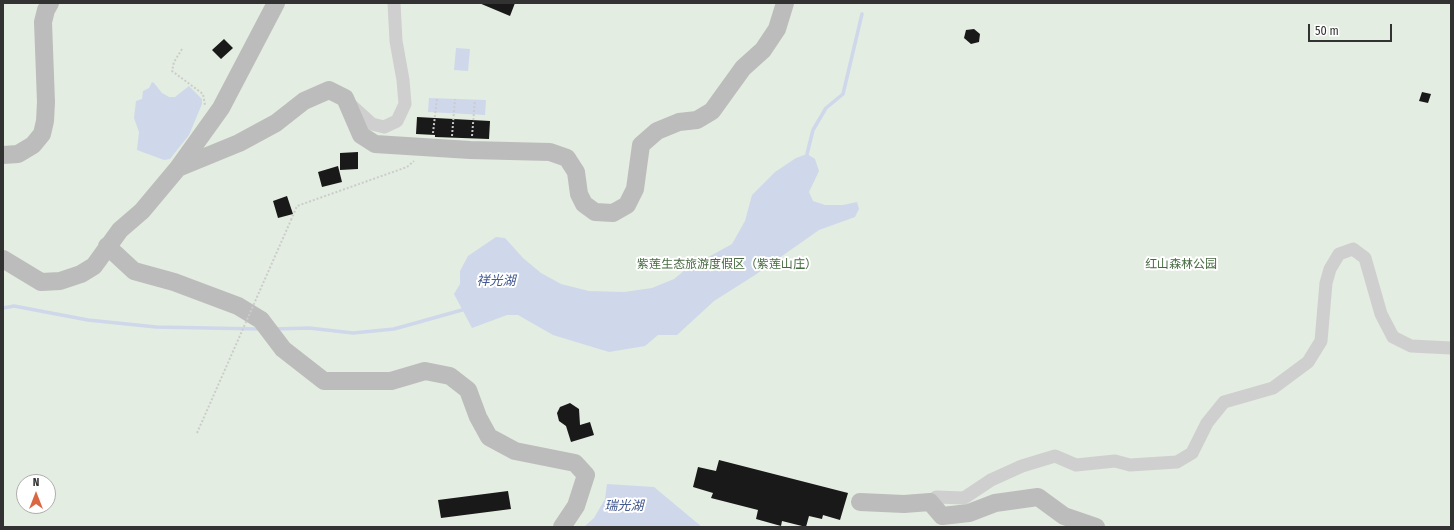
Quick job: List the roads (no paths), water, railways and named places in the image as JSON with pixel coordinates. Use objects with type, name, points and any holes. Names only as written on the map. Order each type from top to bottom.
[{"type":"street","points":[[3,155],[18,154],[32,145],[42,134],[45,121],[46,102],[43,22],[46,10],[50,3]]},
{"type":"street","points":[[3,259],[41,282],[60,281],[81,274],[94,266],[120,230],[142,211],[178,168],[221,108],[276,3]]},
{"type":"street","points":[[178,168],[239,143],[276,123],[304,101],[329,90],[345,98],[372,124],[384,127],[397,120],[405,104],[403,80],[396,41],[394,3]]},
{"type":"street","points":[[345,98],[361,135],[375,144],[470,150],[550,152],[567,158],[576,172],[579,194],[584,204],[595,212],[613,213],[627,205],[635,190],[642,145],[657,131],[679,122],[697,120],[712,111],[743,68],[763,50],[777,29],[786,3]]},
{"type":"street","points":[[107,246],[134,271],[174,282],[238,306],[261,320],[283,349],[324,381],[391,381],[425,371],[450,376],[468,390],[478,417],[489,437],[515,451],[575,463],[586,475],[576,506],[562,527]]},
{"type":"street","points":[[860,502],[904,504],[930,502],[936,497],[964,498],[992,480],[1022,466],[1055,456],[1076,465],[1115,461],[1130,465],[1177,462],[1192,453],[1207,423],[1224,402],[1273,388],[1308,362],[1321,341],[1326,283],[1330,269],[1339,254],[1353,249],[1365,258],[1381,314],[1393,337],[1411,346],[1451,348]]},
{"type":"street","points":[[930,502],[942,516],[969,512],[995,503],[1038,497],[1064,516],[1096,527]]},
{"type":"water","points":[[456,48],[470,49],[468,71],[454,70]]},
{"type":"water","points":[[152,82],[162,93],[169,97],[175,97],[189,86],[202,99],[202,104],[189,135],[170,159],[164,160],[137,150],[139,132],[134,118],[136,101],[142,99],[143,91],[149,88]]},
{"type":"water","points":[[429,98],[486,100],[485,115],[428,112]]},
{"type":"water","name":"祥光湖","points":[[807,154],[815,159],[819,171],[809,192],[813,201],[825,205],[843,205],[857,202],[859,209],[855,217],[819,230],[755,275],[714,301],[677,335],[658,335],[645,346],[609,352],[553,335],[518,315],[507,315],[472,328],[454,294],[460,284],[460,271],[468,256],[496,237],[505,238],[523,258],[541,273],[561,284],[589,291],[624,292],[652,288],[674,279],[685,270],[732,244],[745,221],[752,195],[775,172],[796,158]]},
{"type":"water","name":"瑞光湖","points":[[607,484],[654,487],[702,527],[584,527],[594,518],[605,499]]},
{"type":"waterway","points":[[807,154],[813,130],[826,108],[843,94],[862,14]]},
{"type":"waterway","points":[[3,308],[14,306],[88,320],[156,327],[260,329]]},
{"type":"waterway","points":[[274,329],[309,328],[353,333],[394,329],[462,310]]},
{"type":"park label","name":"紫莲生态旅游度假区（紫莲山庄）","points":[[727,265]]},
{"type":"park label","name":"红山森林公园","points":[[1181,265]]}]
